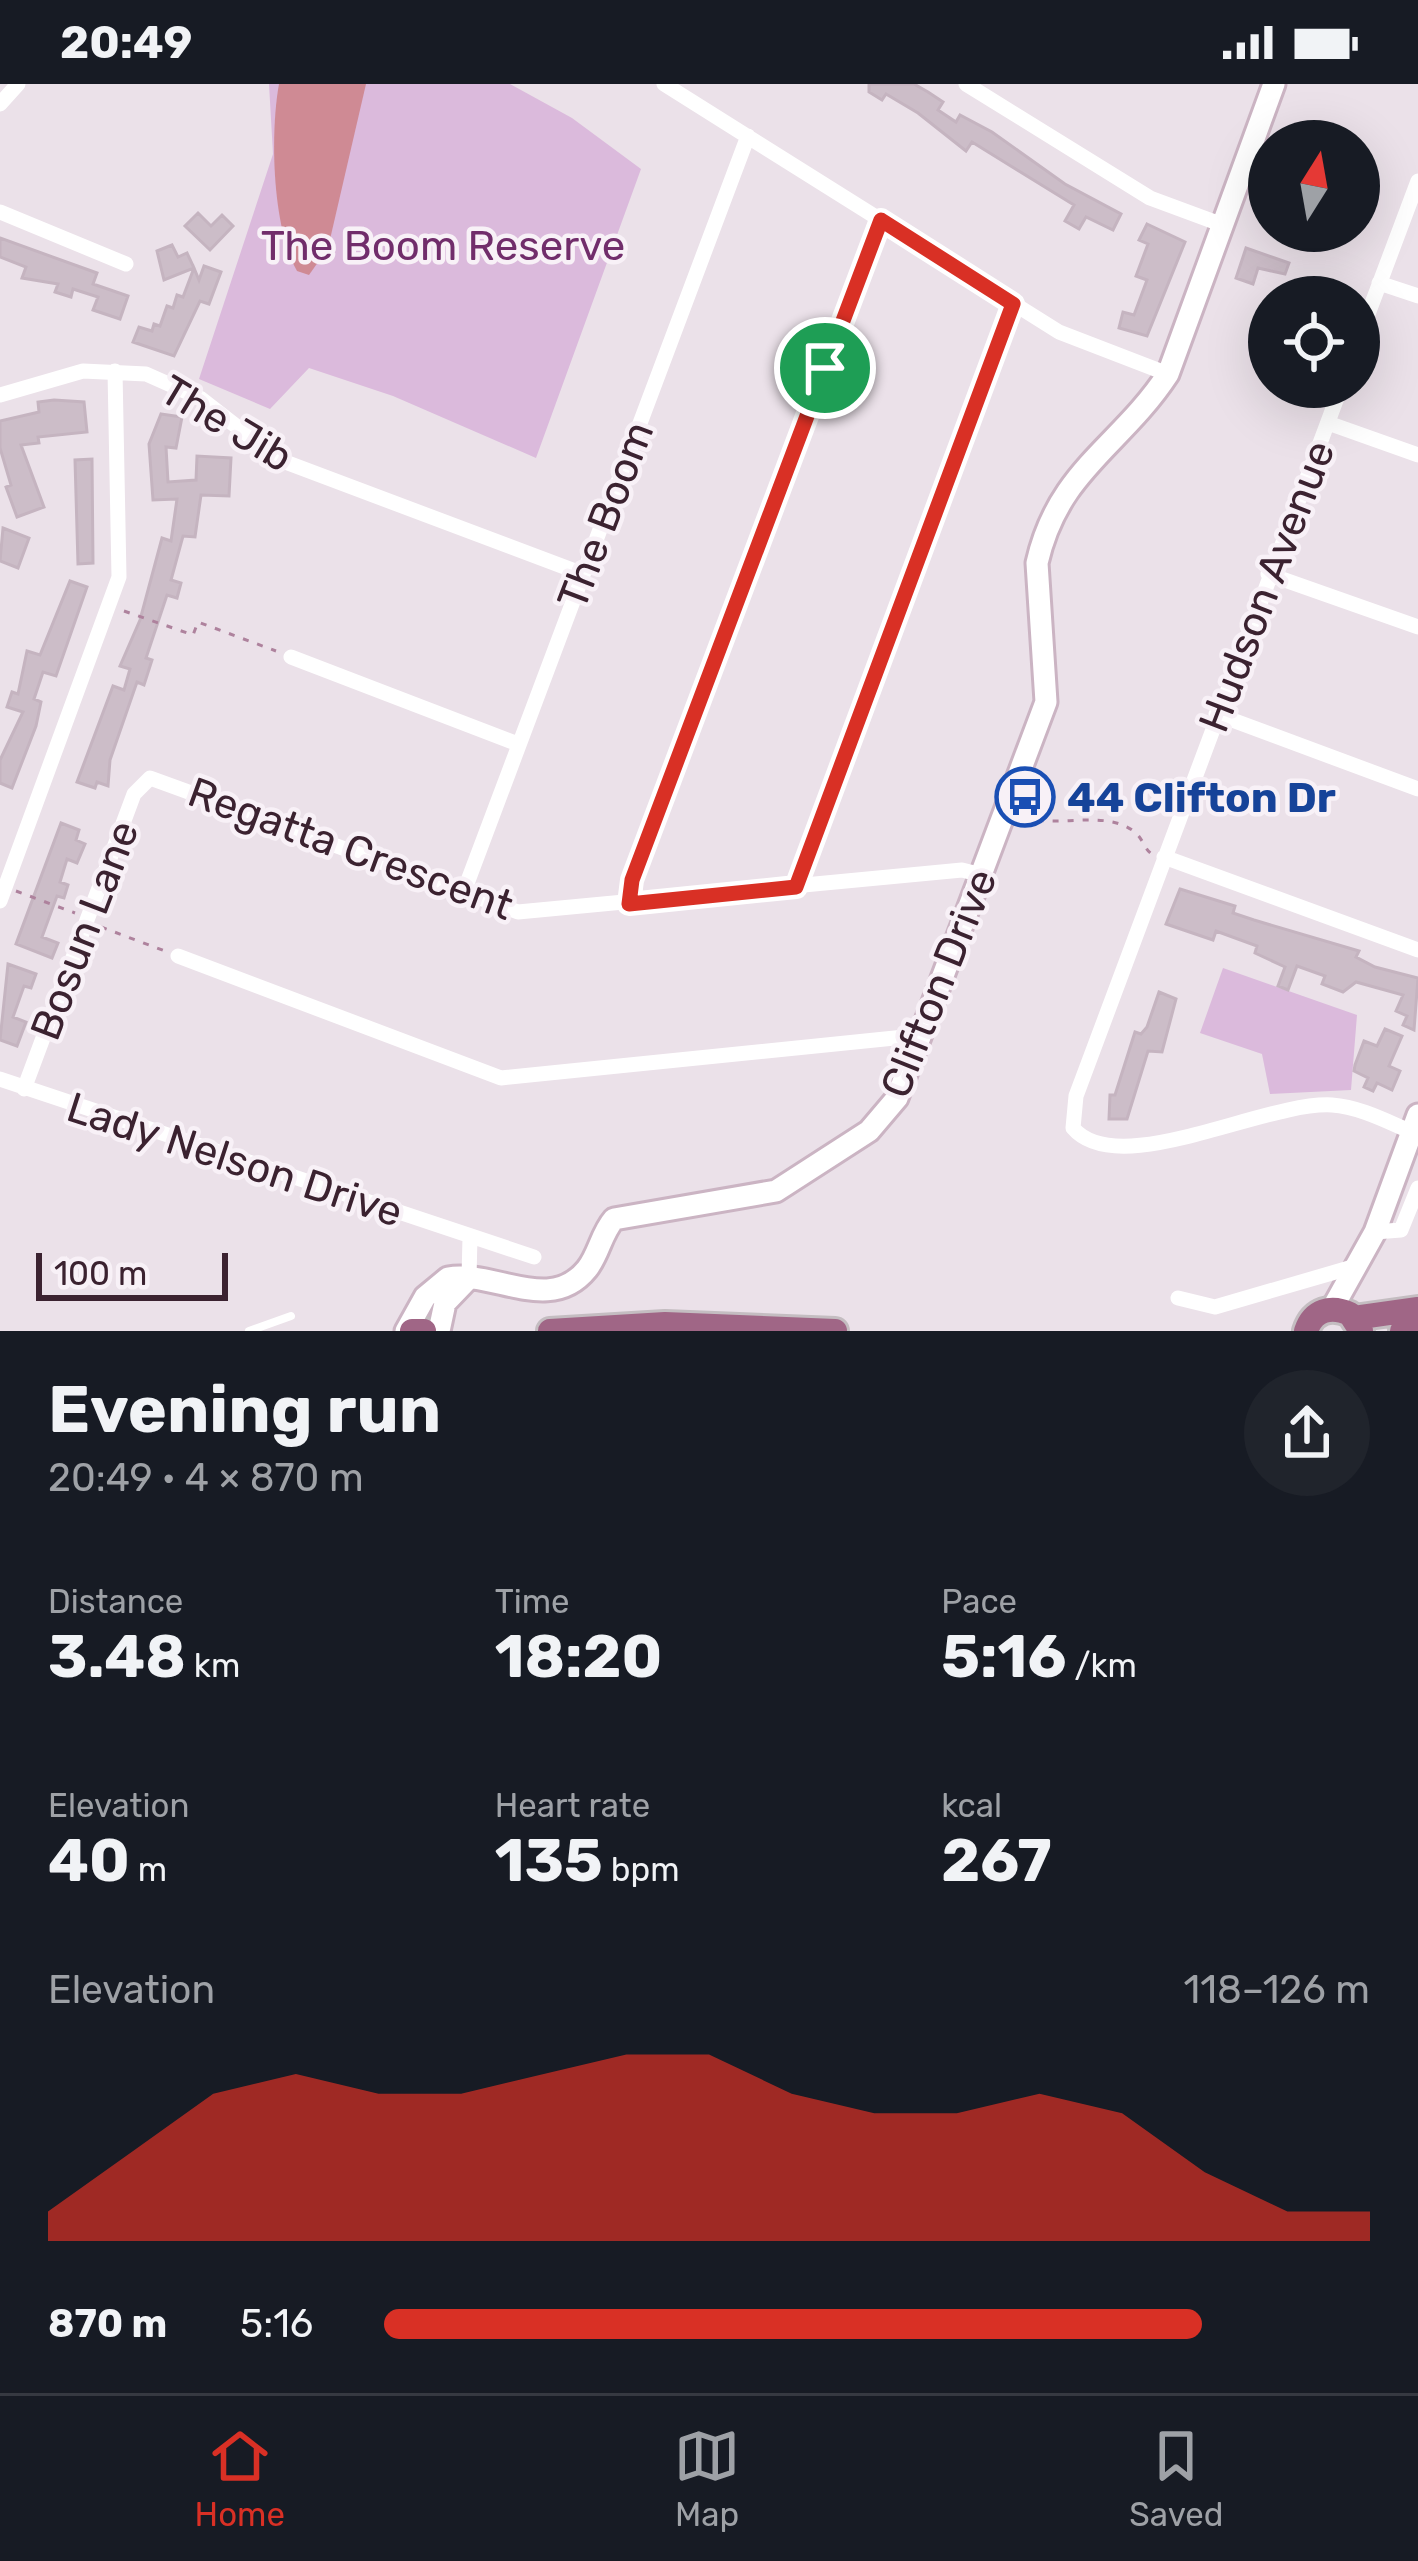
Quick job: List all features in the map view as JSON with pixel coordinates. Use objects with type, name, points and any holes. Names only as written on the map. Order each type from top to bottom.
[{"type":"main road","points":[[1302,1329],[1317,1314],[1349,1318],[1418,1309]]},
{"type":"main road","points":[[550,1331],[665,1324],[835,1331]]},
{"type":"main road","points":[[1402,1331],[1418,1328]]},
{"type":"main road","points":[[409,1331],[424,1331]]},
{"type":"street","points":[[0,104],[18,84]]},
{"type":"street","points":[[664,84],[1059,332],[1168,374]]},
{"type":"street","points":[[966,84],[1150,198],[1223,225]]},
{"type":"street","name":"Clifton Drive","points":[[469,1278],[555,1289],[588,1268],[603,1233],[624,1214],[776,1191],[881,1121],[924,1034],[1046,702],[1037,563],[1046,531],[1073,478],[1147,407],[1168,374],[1274,84]]},
{"type":"street","name":"The Boom","points":[[463,894],[748,136]]},
{"type":"street","points":[[1380,280],[1418,181]]},
{"type":"street","points":[[0,212],[126,264]]},
{"type":"street","points":[[629,904],[640,859],[881,220]]},
{"type":"street","points":[[1380,283],[1418,296]]},
{"type":"street","points":[[796,887],[1013,304]]},
{"type":"street","name":"The Jib","points":[[0,395],[83,371],[146,374],[200,398],[280,460],[583,574]]},
{"type":"street","points":[[3,887],[111,606],[122,550],[115,371]]},
{"type":"street","name":"Hudson Avenue","points":[[1333,408],[1076,1096],[1073,1128],[1084,1141],[1101,1148],[1142,1146],[1290,1107],[1334,1105],[1415,1124]]},
{"type":"street","points":[[1328,423],[1418,455]]},
{"type":"street","points":[[1268,574],[1418,627]]},
{"type":"street","points":[[291,657],[518,744]]},
{"type":"street","points":[[1216,714],[1418,789]]},
{"type":"street","name":"Regatta Crescent","points":[[150,778],[518,912],[962,870],[982,875]]},
{"type":"street","name":"Bosun Lane","points":[[24,1089],[134,794],[150,778]]},
{"type":"street","points":[[1164,857],[1418,950]]},
{"type":"street","points":[[178,956],[501,1078],[924,1034]]},
{"type":"street","name":"Lady Nelson Drive","points":[[0,1078],[534,1257]]},
{"type":"street","points":[[1349,1318],[1353,1274],[1375,1232],[1415,1124]]},
{"type":"street","points":[[1375,1232],[1402,1230],[1418,1188]]},
{"type":"street","points":[[439,1331],[445,1303],[469,1278],[470,1237]]},
{"type":"street","points":[[1178,1298],[1215,1307],[1353,1274]]},
{"type":"street","points":[[409,1331],[440,1282],[469,1278]]},
{"type":"lane","points":[[249,1331],[291,1316]]},
{"type":"path","points":[[111,606],[193,635],[198,622],[291,657]]},
{"type":"path","points":[[1021,817],[1061,824],[1114,822],[1136,834],[1146,851],[1164,857]]},
{"type":"path","points":[[3,887],[178,956]]},
{"type":"green space","name":"The Boom Reserve","points":[[269,84],[510,84],[572,118],[641,169],[536,458],[393,396],[309,368],[270,409],[199,379],[273,154]]},
{"type":"green space","points":[[1223,968],[1357,1015],[1351,1090],[1270,1094],[1262,1054],[1200,1033]]},
{"type":"shaded area","points":[[279,84],[366,84],[328,248],[309,275],[297,271],[278,205],[274,128]]},
{"type":"building","points":[[869,84],[914,84],[928,92],[943,102],[938,110],[956,122],[960,115],[992,132],[1065,184],[1121,214],[1113,230],[1086,217],[1079,229],[1065,221],[1074,205],[972,142],[966,151],[918,113],[886,94],[882,100],[869,92]]},
{"type":"building","points":[[198,213],[211,226],[222,215],[233,226],[210,250],[185,226]]},
{"type":"building","points":[[1147,224],[1185,242],[1147,336],[1119,328],[1123,312],[1134,315],[1147,280],[1136,276],[1148,244],[1139,240]]},
{"type":"building","points":[[0,238],[97,273],[93,284],[128,296],[120,319],[93,310],[98,297],[73,289],[71,297],[55,292],[58,284],[22,278],[26,267],[0,257]]},
{"type":"building","points":[[172,245],[178,257],[187,253],[194,268],[164,280],[157,251]]},
{"type":"building","points":[[1246,248],[1289,263],[1285,274],[1258,268],[1248,282],[1236,278]]},
{"type":"building","points":[[204,266],[221,272],[209,304],[200,301],[174,356],[133,342],[139,327],[152,331],[154,324],[160,326],[167,306],[173,308],[177,295],[183,297],[194,268],[199,280]]},
{"type":"building","points":[[38,402],[84,402],[87,432],[38,437],[39,443],[21,445],[44,507],[17,517],[6,487],[11,485],[0,448],[0,421],[39,412]]},
{"type":"building","points":[[161,414],[182,417],[176,448],[166,447],[168,482],[196,480],[197,456],[231,458],[229,496],[201,495],[195,537],[183,536],[171,580],[181,583],[177,598],[167,595],[146,658],[152,660],[144,685],[137,682],[110,760],[108,786],[97,782],[95,788],[77,782],[113,686],[124,690],[130,669],[120,666],[140,620],[162,538],[171,541],[177,499],[153,500],[149,444]]},
{"type":"building","points":[[92,459],[93,563],[78,564],[75,460]]},
{"type":"building","points":[[3,528],[29,538],[18,568],[0,561]]},
{"type":"building","points":[[70,581],[87,587],[56,676],[43,672],[34,699],[41,702],[36,726],[12,788],[0,783],[0,760],[23,712],[7,707],[12,692],[18,694],[27,651],[40,655]]},
{"type":"building","points":[[61,823],[79,830],[76,840],[85,844],[77,863],[67,859],[60,882],[68,885],[64,898],[57,896],[42,937],[58,943],[52,958],[16,944]]},
{"type":"building","points":[[1180,889],[1235,906],[1233,913],[1359,951],[1356,957],[1375,967],[1418,978],[1414,1030],[1403,1025],[1407,1016],[1396,1011],[1403,995],[1356,982],[1343,992],[1322,984],[1325,976],[1297,966],[1288,990],[1278,986],[1285,967],[1255,953],[1257,946],[1216,931],[1213,940],[1166,924]]},
{"type":"building","points":[[8,964],[36,974],[31,988],[24,986],[13,1017],[26,1022],[17,1046],[0,1040]]},
{"type":"building","points":[[1159,992],[1176,999],[1162,1052],[1148,1051],[1127,1119],[1109,1119],[1110,1095],[1115,1095],[1135,1032],[1141,1034],[1147,1027]]},
{"type":"building","points":[[1385,1029],[1402,1036],[1389,1066],[1400,1071],[1392,1090],[1377,1083],[1373,1091],[1364,1087],[1368,1078],[1354,1071],[1355,1065],[1364,1041],[1377,1046]]},
{"type":"place","name":"44 Clifton Dr","points":[[1025,797]]},
{"type":"route","points":[[881,220],[1013,304],[796,887],[629,904],[632,880],[825,368],[881,220]]}]
